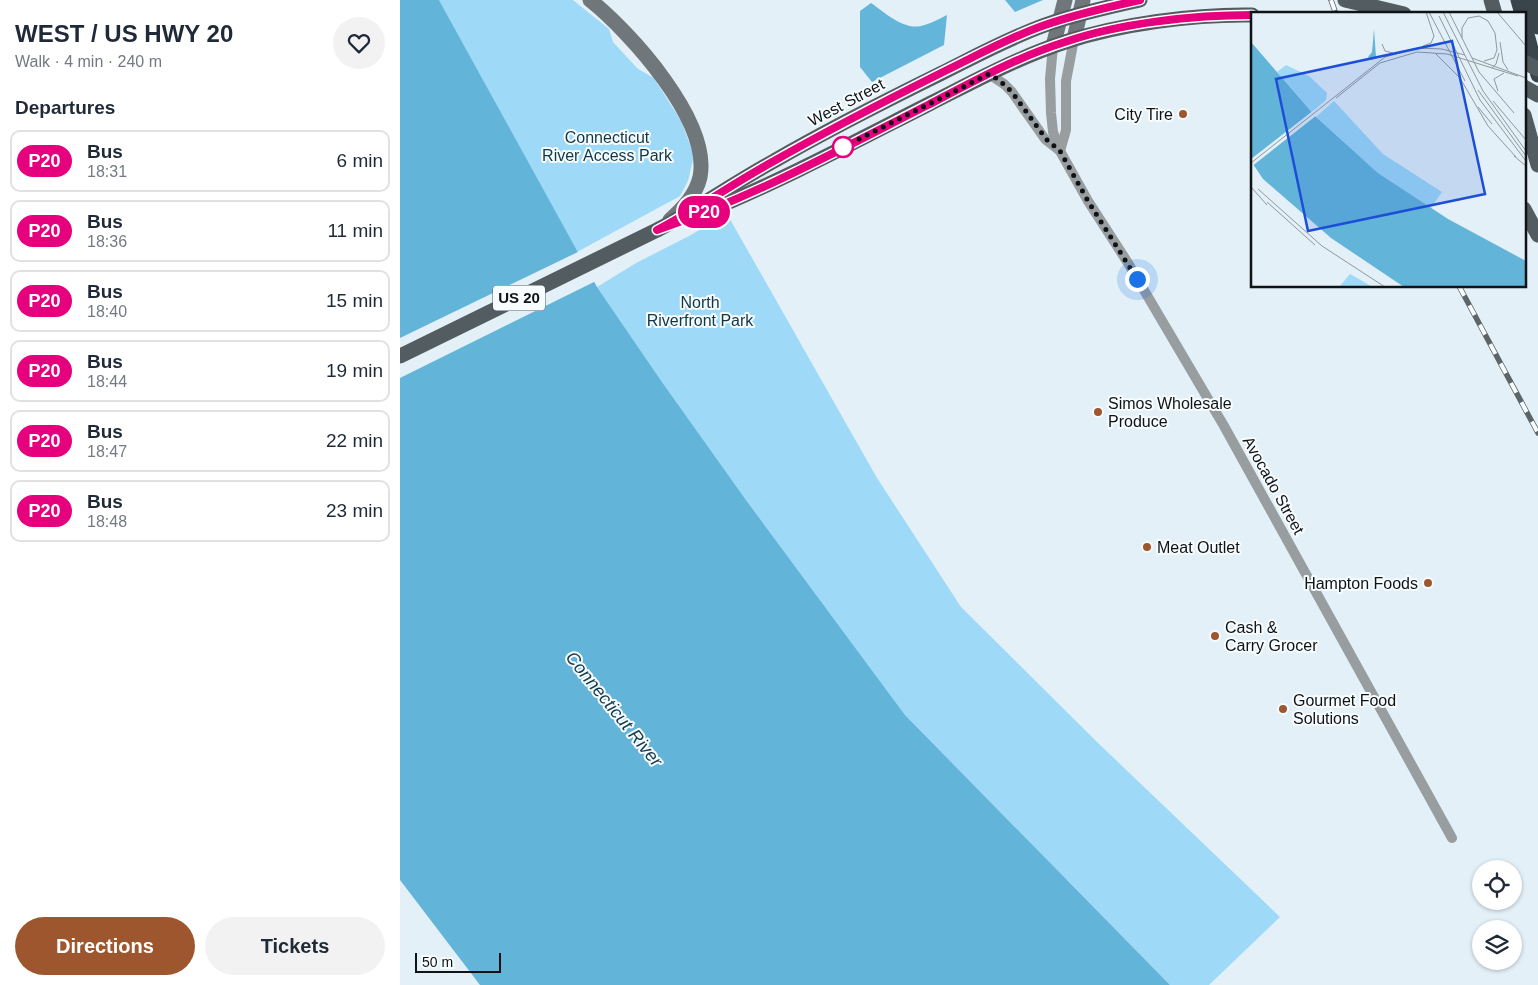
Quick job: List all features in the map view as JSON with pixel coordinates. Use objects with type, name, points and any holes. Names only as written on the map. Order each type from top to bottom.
[{"type":"highway","points":[[1531,0],[1538,27]]},
{"type":"highway","points":[[1526,30],[1538,74]]},
{"type":"main road","name":"US 20","points":[[1060,20],[1082,7],[1140,0]]},
{"type":"main road","points":[[1351,1],[1396,12]]},
{"type":"main road","name":"US 20","points":[[1053,46],[1074,39],[1146,23],[1216,16],[1251,15]]},
{"type":"main road","name":"West Street","points":[[400,356],[657,230],[785,154],[875,106],[1026,32],[1060,20]]},
{"type":"main road","name":"West Street","points":[[657,230],[744,196],[989,74],[1053,46]]},
{"type":"main road","points":[[1526,63],[1538,69]]},
{"type":"main road","points":[[1526,88],[1538,94]]},
{"type":"main road","points":[[1526,122],[1538,164]]},
{"type":"main road","points":[[785,154],[794,171]]},
{"type":"main road","points":[[1526,213],[1538,235]]},
{"type":"street","points":[[590,0],[625,33],[660,73],[687,118],[699,150],[700,177],[693,195],[682,209],[657,230]]},
{"type":"street","points":[[1053,46],[1065,0]]},
{"type":"street","points":[[1060,151],[1066,130],[1067,72],[1082,7]]},
{"type":"street","name":"Avocado Street","points":[[1053,46],[1050,79],[1051,107],[1053,132],[1060,151],[1088,201],[1118,247],[1224,426],[1452,838]]},
{"type":"street","name":"Avocado Street","points":[[989,74],[1012,92],[1046,139],[1060,151]]},
{"type":"green space","name":"Connecticut River Access Park","points":[[439,0],[573,0],[609,29],[613,42],[638,69],[654,78],[681,121],[694,155],[688,181],[680,196],[577,252]]},
{"type":"green space","name":"North Riverfront Park","points":[[727,214],[877,478],[961,607],[1096,741],[1280,917],[1209,985],[1170,985],[905,715],[746,500],[597,287],[636,263]]},
{"type":"shaded area","points":[[1005,0],[1043,0],[1015,12]]},
{"type":"shaded area","points":[[871,3],[901,23],[914,27],[928,24],[947,15],[944,45],[872,82],[860,67],[860,11]]},
{"type":"water","name":"Connecticut River","points":[[400,0],[439,0],[597,287],[746,500],[905,715],[1170,985],[480,985],[400,880]]},
{"type":"pier","points":[[580,251],[596,281],[400,378],[400,338]]},
{"type":"railway","points":[[1331,0],[1335,12]]},
{"type":"railway","points":[[1460,288],[1538,433]]},
{"type":"bus line","name":"P20","points":[[1140,0],[1105,7],[1043,25],[1026,32],[875,106],[773,161],[657,230],[744,196],[980,78],[1064,42],[1146,23],[1251,15]]},
{"type":"place","name":"City Tire","points":[[1183,114]]},
{"type":"place","name":"Simos Wholesale Produce","points":[[1098,412]]},
{"type":"place","name":"Meat Outlet","points":[[1147,547]]},
{"type":"place","name":"Hampton Foods","points":[[1428,583]]},
{"type":"place","name":"Cash & Carry Grocer","points":[[1215,636]]},
{"type":"place","name":"Gourmet Food Solutions","points":[[1283,709]]},
{"type":"route","points":[[843,147],[989,74],[1012,92],[1046,139],[1060,151],[1088,201],[1137,279]]}]
